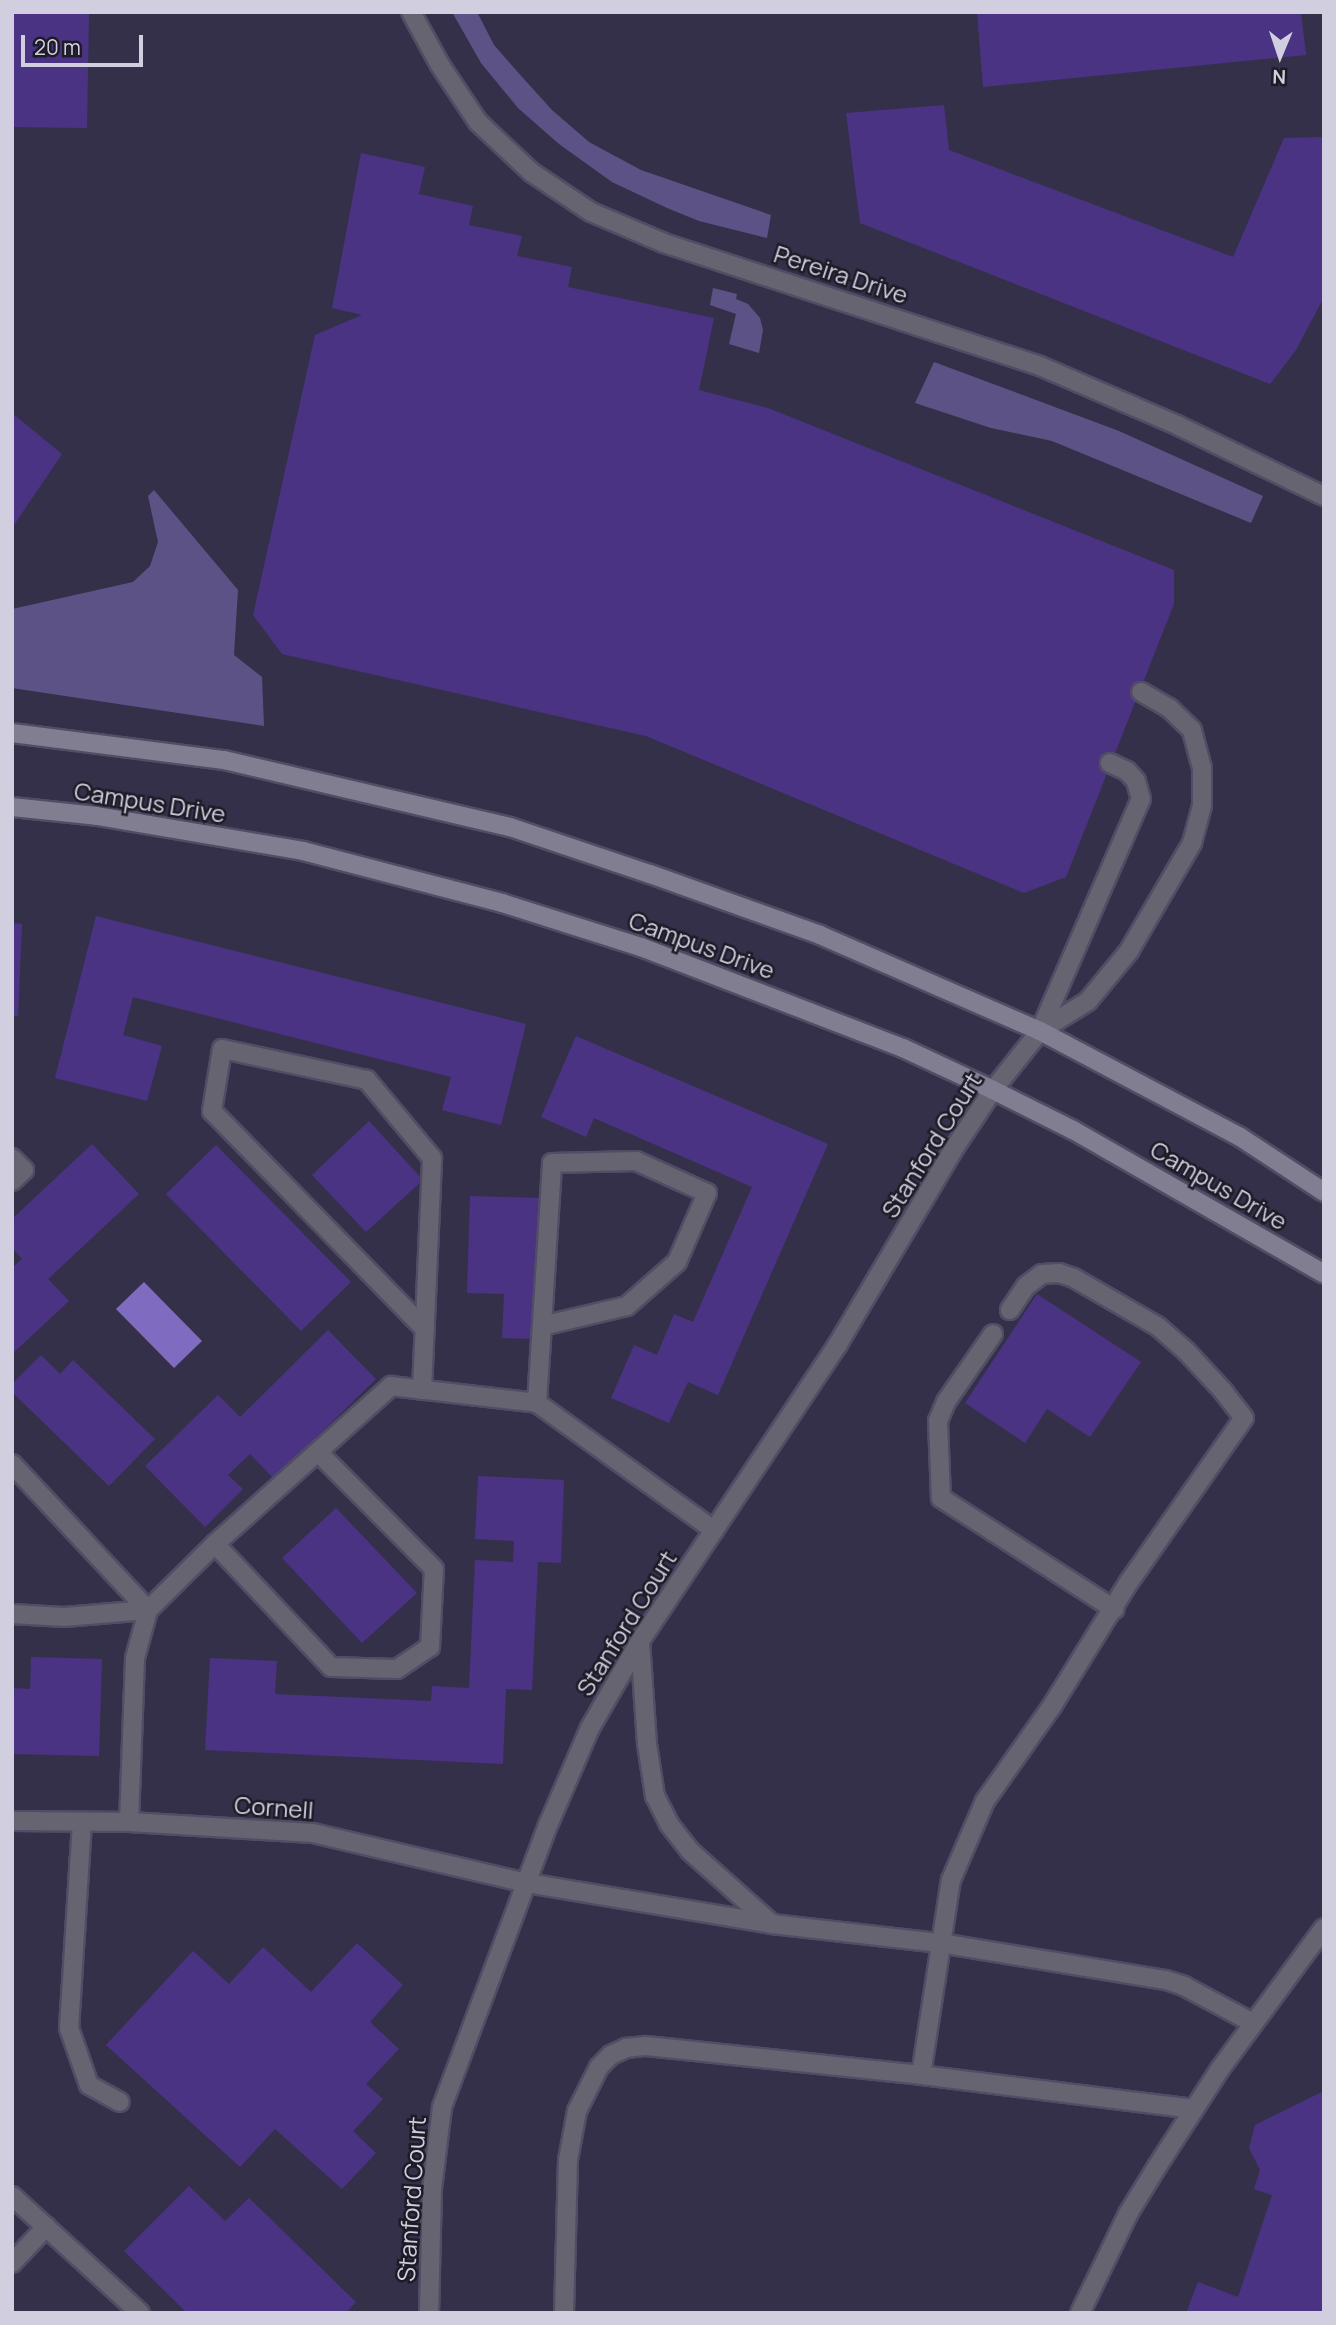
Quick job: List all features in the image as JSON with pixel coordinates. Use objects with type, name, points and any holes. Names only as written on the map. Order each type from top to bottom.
[{"type":"main road","name":"Campus Drive","points":[[12,733],[225,760],[510,827],[820,935],[1040,1031],[1240,1137],[1324,1192]]},
{"type":"main road","name":"Campus Drive","points":[[12,807],[97,816],[303,851],[502,903],[641,947],[903,1048],[993,1090],[1084,1137],[1324,1274]]},
{"type":"street","name":"Pereira Drive","points":[[411,12],[440,65],[478,122],[531,173],[591,212],[664,243],[1040,366],[1179,426],[1324,496]]},
{"type":"street","points":[[1040,1031],[1088,1000],[1129,951],[1192,843],[1202,805],[1202,768],[1192,730],[1169,708],[1141,692]]},
{"type":"street","points":[[1040,1031],[1142,799],[1136,781],[1126,771],[1110,763]]},
{"type":"street","name":"Stanford Court","points":[[429,2313],[432,2189],[442,2107],[527,1883],[590,1728],[640,1641],[838,1344],[955,1147],[993,1090],[1040,1031]]},
{"type":"street","points":[[422,1390],[425,1329],[432,1158],[367,1080],[222,1049],[212,1111],[425,1329]]},
{"type":"street","points":[[12,1158],[24,1170],[12,1181]]},
{"type":"street","points":[[537,1402],[552,1163],[636,1161],[707,1193],[677,1262],[627,1306],[542,1326]]},
{"type":"street","points":[[921,2075],[951,1880],[985,1801],[1114,1609],[1129,1582],[1244,1418],[1215,1382],[1157,1326],[1074,1278],[1059,1273],[1042,1274],[1026,1286],[1010,1310]]},
{"type":"street","points":[[993,1334],[946,1402],[939,1421],[942,1498],[1114,1609]]},
{"type":"street","points":[[129,1822],[135,1658],[148,1611],[215,1544],[391,1386],[537,1402],[714,1530]]},
{"type":"street","points":[[215,1544],[331,1667],[397,1669],[430,1647],[434,1569],[318,1452]]},
{"type":"street","points":[[12,1464],[148,1611]]},
{"type":"street","points":[[12,1614],[64,1617],[148,1611]]},
{"type":"street","points":[[640,1641],[647,1744],[655,1796],[669,1824],[691,1851],[772,1924]]},
{"type":"street","name":"Cornell","points":[[12,1821],[129,1822],[313,1833],[527,1883],[772,1924],[940,1942],[1166,1980],[1184,1986],[1253,2023]]},
{"type":"street","points":[[82,1822],[69,2028],[89,2085],[120,2102]]},
{"type":"street","points":[[1080,2313],[1128,2214],[1194,2109],[1253,2023],[1324,1928]]},
{"type":"street","points":[[564,2313],[568,2160],[577,2111],[599,2067],[611,2055],[626,2048],[646,2046],[921,2075],[1194,2109]]},
{"type":"street","points":[[12,2196],[140,2313]]},
{"type":"street","points":[[12,2263],[46,2227]]},
{"type":"shaded area","points":[[452,12],[477,12],[494,45],[552,110],[589,142],[641,170],[771,215],[767,238],[699,221],[667,208],[612,182],[559,144],[518,108],[481,63]]},
{"type":"shaded area","points":[[713,288],[737,294],[736,299],[748,304],[760,318],[763,330],[759,353],[729,344],[736,314],[710,305]]},
{"type":"shaded area","points":[[934,362],[1119,431],[1263,496],[1251,523],[1052,441],[991,428],[915,403]]},
{"type":"shaded area","points":[[154,490],[238,590],[234,655],[262,677],[264,726],[12,688],[12,609],[133,582],[150,566],[158,542],[148,496]]},
{"type":"shaded area","points":[[144,1282],[202,1341],[174,1368],[116,1309]]},
{"type":"building","points":[[12,12],[89,12],[87,128],[12,127]]},
{"type":"building","points":[[977,12],[1301,12],[1306,55],[983,87]]},
{"type":"building","points":[[944,105],[949,150],[1233,257],[1284,138],[1324,137],[1324,297],[1296,350],[1270,384],[860,223],[846,113]]},
{"type":"building","points":[[361,153],[425,167],[419,194],[473,206],[469,225],[522,236],[517,256],[572,267],[568,287],[714,318],[699,390],[768,408],[1174,570],[1174,604],[1066,877],[1024,893],[646,736],[282,654],[253,615],[315,335],[362,315],[332,308]]},
{"type":"building","points":[[12,413],[62,454],[12,528]]},
{"type":"building","points":[[96,916],[526,1024],[501,1125],[442,1110],[451,1077],[133,997],[123,1035],[162,1046],[147,1101],[55,1078]]},
{"type":"building","points":[[12,923],[22,924],[18,1016],[12,1016]]},
{"type":"building","points":[[576,1036],[828,1144],[718,1395],[688,1382],[669,1423],[611,1398],[634,1345],[657,1355],[674,1314],[693,1322],[752,1187],[594,1118],[586,1137],[541,1117]]},
{"type":"building","points":[[369,1121],[423,1180],[366,1232],[312,1175]]},
{"type":"building","points":[[92,1144],[139,1194],[48,1279],[69,1301],[12,1354],[12,1268],[22,1259],[12,1248],[12,1219]]},
{"type":"building","points":[[216,1145],[351,1282],[301,1331],[166,1194]]},
{"type":"building","points":[[470,1196],[541,1198],[536,1339],[502,1338],[504,1294],[467,1293]]},
{"type":"building","points":[[1037,1294],[1141,1362],[1090,1437],[1047,1409],[1025,1443],[965,1403]]},
{"type":"building","points":[[328,1330],[376,1379],[274,1479],[250,1454],[228,1475],[243,1489],[205,1527],[145,1466],[218,1395],[240,1417]]},
{"type":"building","points":[[41,1355],[60,1374],[73,1360],[155,1439],[109,1486],[12,1392],[12,1384]]},
{"type":"building","points":[[478,1476],[564,1480],[561,1563],[538,1562],[532,1690],[506,1689],[503,1764],[205,1750],[210,1658],[277,1661],[275,1694],[431,1701],[432,1686],[469,1688],[475,1560],[513,1562],[514,1541],[475,1539]]},
{"type":"building","points":[[336,1508],[417,1593],[362,1643],[282,1558]]},
{"type":"building","points":[[31,1657],[102,1659],[99,1756],[12,1754],[12,1688],[30,1689]]},
{"type":"building","points":[[357,1943],[403,1985],[370,2022],[399,2049],[366,2084],[383,2099],[353,2131],[376,2153],[342,2189],[275,2129],[240,2167],[106,2045],[193,1951],[229,1984],[263,1947],[311,1992]]},
{"type":"building","points":[[1324,2091],[1324,2313],[1186,2313],[1198,2282],[1238,2297],[1272,2195],[1254,2189],[1260,2170],[1249,2148],[1255,2125]]},
{"type":"building","points":[[189,2186],[225,2221],[249,2198],[356,2302],[346,2313],[187,2313],[124,2251]]}]
